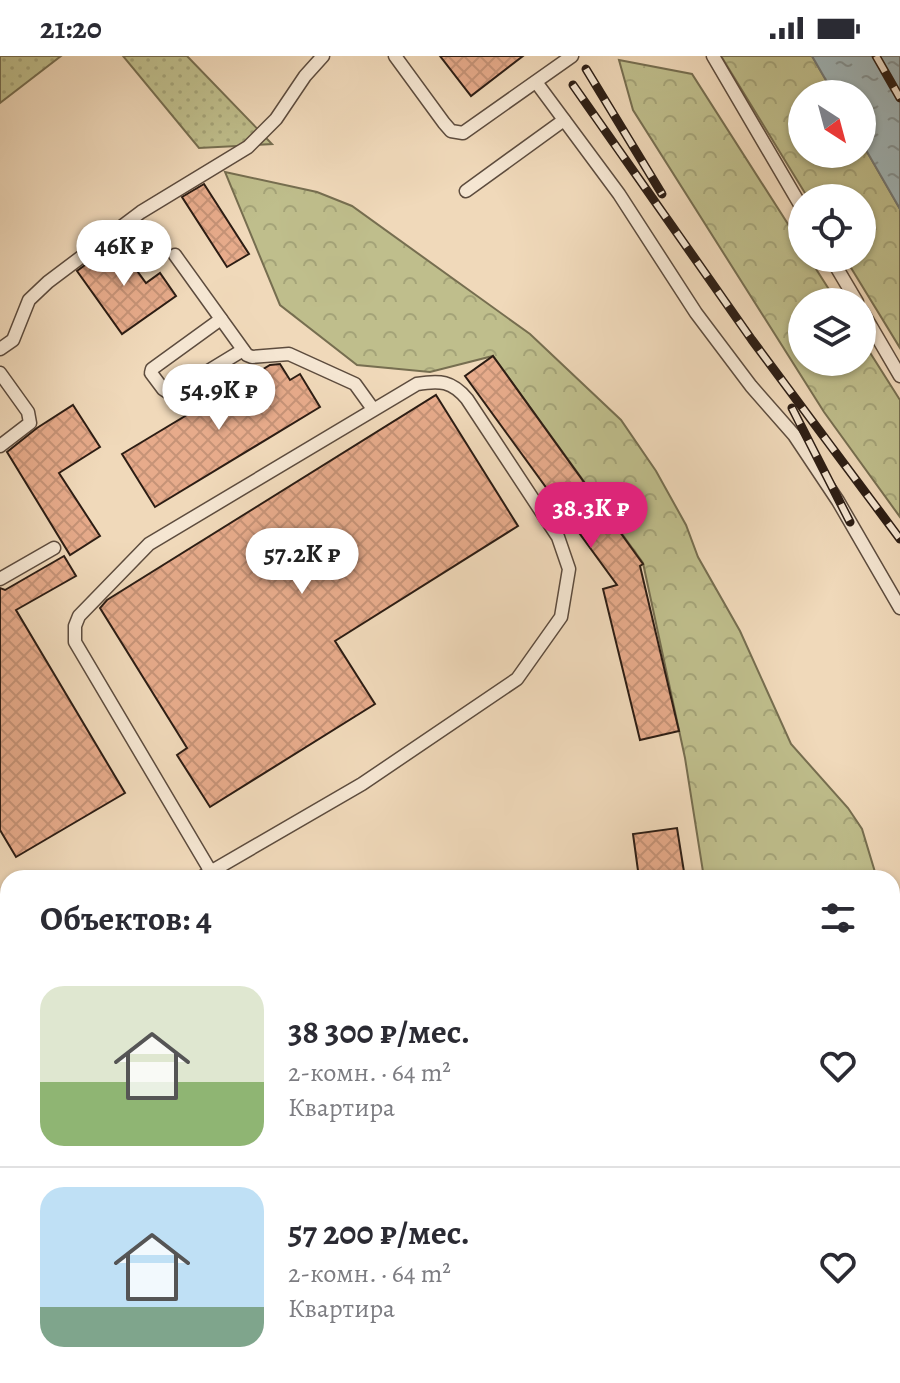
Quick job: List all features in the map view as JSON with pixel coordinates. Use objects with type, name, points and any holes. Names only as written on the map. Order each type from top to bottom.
[{"type":"lane","points":[[0,349],[13,340],[29,300],[48,282],[141,212],[248,147],[276,119],[305,76],[323,56]]},
{"type":"lane","points":[[395,56],[451,131],[463,133],[572,56]]},
{"type":"lane","points":[[713,56],[788,184]]},
{"type":"lane","points":[[536,82],[619,194],[696,313],[751,386],[794,435],[838,501],[900,608]]},
{"type":"lane","points":[[466,191],[564,120]]},
{"type":"lane","points":[[175,255],[243,350],[252,357],[289,354],[355,384],[373,409]]},
{"type":"lane","points":[[221,319],[155,366],[151,373],[169,393],[243,350]]},
{"type":"lane","points":[[876,335],[900,376]]},
{"type":"lane","points":[[0,373],[28,412],[30,423],[0,446]]},
{"type":"lane","points":[[202,870],[75,642],[75,626],[79,616],[149,544],[417,384],[438,380],[455,385],[558,537],[569,569],[561,617],[517,679],[362,784],[214,870]]},
{"type":"lane","points":[[0,579],[54,548]]},
{"type":"green space","points":[[0,56],[61,56],[0,103]]},
{"type":"green space","points":[[123,56],[187,56],[272,144],[199,148]]},
{"type":"green space","points":[[721,56],[812,56],[826,80],[788,80],[788,165]]},
{"type":"green space","points":[[619,60],[692,74],[788,224],[788,272],[818,272],[828,288],[788,288],[788,355],[633,110]]},
{"type":"green space","points":[[876,167],[900,209],[900,348],[876,309],[876,288],[863,288],[854,272],[876,272],[876,184],[799,184],[790,168]]},
{"type":"green space","points":[[225,172],[317,192],[352,206],[530,334],[621,420],[656,471],[686,525],[698,557],[740,631],[791,744],[848,808],[862,829],[874,870],[703,870],[685,758],[643,563],[493,356],[430,372],[357,365],[280,305]]},
{"type":"green space","points":[[876,362],[900,400],[900,517],[801,376],[876,376]]},
{"type":"water","points":[[812,56],[900,56],[900,209],[876,167],[876,80],[826,80]]},
{"type":"building","points":[[440,56],[523,56],[471,96]]},
{"type":"building","points":[[204,184],[249,254],[227,267],[182,197]]},
{"type":"building","points":[[116,242],[146,283],[160,273],[176,296],[122,334],[77,271]]},
{"type":"building","points":[[493,356],[643,564],[640,566],[679,731],[640,740],[603,589],[617,585],[465,376]]},
{"type":"building","points":[[280,364],[290,380],[300,374],[320,407],[155,507],[122,454],[270,365]]},
{"type":"building","points":[[436,395],[518,526],[335,641],[375,704],[210,807],[177,755],[187,748],[100,608],[107,600]]},
{"type":"building","points":[[73,405],[100,447],[59,473],[100,536],[70,555],[7,452]]},
{"type":"building","points":[[64,556],[76,576],[16,610],[125,793],[16,857],[0,830],[0,588],[5,590]]},
{"type":"building","points":[[677,828],[684,870],[638,870],[633,834]]},
{"type":"railway","points":[[876,56],[900,98]]},
{"type":"railway","points":[[586,69],[662,194]]},
{"type":"railway","points":[[573,85],[752,340],[900,539]]},
{"type":"railway","points":[[792,408],[850,522]]}]
